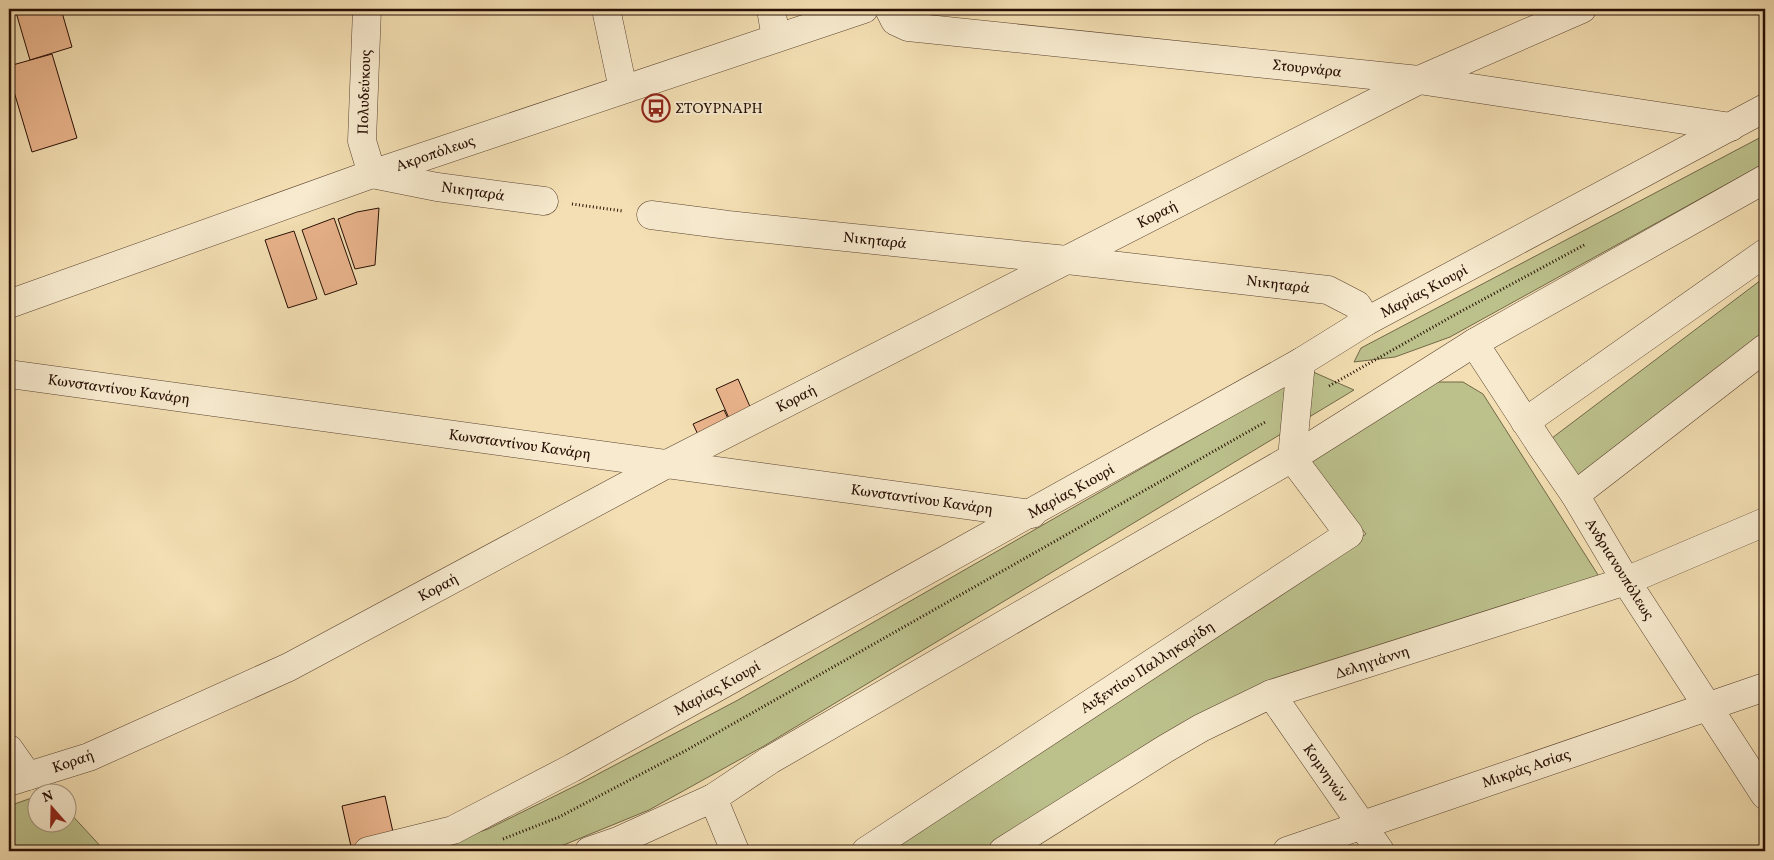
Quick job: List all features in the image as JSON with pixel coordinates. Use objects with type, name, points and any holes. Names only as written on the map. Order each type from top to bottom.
[{"type":"street","name":"Πολυδεύκους","points":[[367,9],[362,141],[372,174]]},
{"type":"street","points":[[606,9],[624,89]]},
{"type":"street","points":[[771,9],[776,38]]},
{"type":"street","name":"Ακροπόλεως","points":[[9,304],[372,174],[864,9]]},
{"type":"street","name":"Στουρνάρα","points":[[889,9],[895,20],[908,27],[1419,80],[1731,127]]},
{"type":"street","name":"Κοραή","points":[[18,779],[89,757],[289,667],[667,464],[1419,80],[1582,9]]},
{"type":"street","name":"Μαρίας Κιουρί","points":[[368,851],[453,830],[581,763],[1032,514],[1368,322],[1765,108]]},
{"type":"street","name":"Νικηταρά","points":[[372,174],[437,187],[544,201]]},
{"type":"street","points":[[589,851],[618,841],[713,798],[770,760],[1292,458],[1474,343],[1765,179]]},
{"type":"street","name":"Νικηταρά","points":[[651,215],[1328,290],[1357,305],[1368,322]]},
{"type":"street","points":[[1525,422],[1765,253]]},
{"type":"street","name":"Ανδριανουπόλεως","points":[[1474,343],[1575,495],[1626,580],[1765,795]]},
{"type":"street","points":[[1575,495],[1765,348]]},
{"type":"street","points":[[1292,458],[1301,362]]},
{"type":"street","name":"Κωνσταντίνου Κανάρη","points":[[9,374],[1032,514]]},
{"type":"street","name":"Αυξεντίου Παλληκαρίδη","points":[[866,851],[1349,534],[1292,458]]},
{"type":"street","name":"Δεληγιάννη","points":[[1003,851],[1165,749],[1201,728],[1271,694],[1626,580],[1765,522]]},
{"type":"street","name":"Μικράς Ασίας","points":[[1287,851],[1765,687]]},
{"type":"street","name":"Κομνηνών","points":[[1271,694],[1380,851]]},
{"type":"street","points":[[9,749],[18,779]]},
{"type":"street","points":[[713,798],[734,851]]},
{"type":"path","points":[[544,201],[651,215]]},
{"type":"path","points":[[502,839],[559,817],[677,755],[1458,313],[1590,242]]},
{"type":"path","points":[[322,851],[338,850]]},
{"type":"green space","points":[[1765,135],[1765,163],[1450,337],[1395,357],[1354,362],[1361,348]]},
{"type":"green space","points":[[1765,277],[1765,345],[1580,484],[1552,438]]},
{"type":"green space","points":[[1311,371],[1354,390],[764,746],[649,810],[549,851],[422,851],[488,829],[581,783],[738,700]]},
{"type":"green space","points":[[1433,382],[1463,382],[1483,394],[1600,578],[1267,684],[994,851],[881,851],[1366,534],[1308,463]]},
{"type":"green space","points":[[28,799],[28,832],[78,832],[78,822],[105,851],[9,851],[9,806]]},
{"type":"building","points":[[15,9],[61,9],[72,47],[30,60]]},
{"type":"building","points":[[52,54],[77,138],[32,152],[9,75],[9,66]]},
{"type":"building","points":[[379,208],[375,265],[355,269],[338,219],[357,212]]},
{"type":"building","points":[[334,218],[357,284],[325,295],[302,230]]},
{"type":"building","points":[[294,231],[317,299],[288,308],[265,240]]},
{"type":"building","points":[[738,379],[754,416],[732,425],[716,389]]},
{"type":"building","points":[[724,410],[732,427],[701,441],[693,424]]},
{"type":"building","points":[[385,796],[395,841],[352,851],[342,806]]},
{"type":"place","name":"ΣΤΟΥΡΝΑΡΗ","points":[[656,108]]}]
